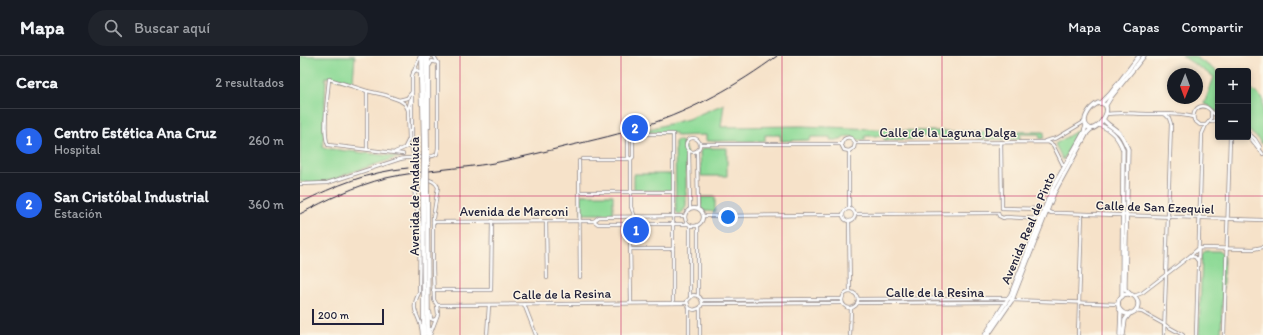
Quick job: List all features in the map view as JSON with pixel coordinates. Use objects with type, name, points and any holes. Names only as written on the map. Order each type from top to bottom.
[{"type":"main road","name":"Avenida de Andalucía","points":[[421,56],[425,152]]},
{"type":"main road","name":"Avenida de Andalucía","points":[[423,335],[427,56]]},
{"type":"main road","points":[[1140,56],[1110,94],[1100,103],[1095,104],[1085,118],[1084,122],[1086,126],[1091,129],[1099,125],[1106,114],[1106,107],[1111,97],[1144,56]]},
{"type":"main road","points":[[1100,103],[1106,107]]},
{"type":"main road","points":[[1103,119],[1118,132],[1128,149],[1122,297],[1119,304],[1121,311],[1120,335]]},
{"type":"main road","points":[[1099,125],[1105,127],[1114,134],[1120,142],[1123,150],[1125,289],[1134,296],[1138,303],[1135,311],[1125,320],[1123,335]]},
{"type":"main road","name":"Avenida Real de Pinto","points":[[1046,210],[1053,187],[1086,126]]},
{"type":"main road","name":"Avenida Real de Pinto","points":[[988,335],[1009,300],[1042,219],[1064,173],[1087,133],[1091,129]]},
{"type":"main road","name":"Avenida de Andalucía","points":[[425,192],[429,335]]},
{"type":"main road","points":[[1122,297],[1130,294]]},
{"type":"main road","name":"Avenida Real de Pinto","points":[[985,335],[1009,300]]},
{"type":"main road","points":[[1121,311],[1130,314]]},
{"type":"street","points":[[413,153],[413,73],[421,56]]},
{"type":"street","points":[[427,56],[429,77]]},
{"type":"street","points":[[300,184],[327,183],[400,159],[408,157],[429,157],[437,154],[438,63],[434,56]]},
{"type":"street","points":[[425,152],[430,63],[432,61],[438,63]]},
{"type":"street","points":[[413,73],[417,70],[420,73],[423,112]]},
{"type":"street","points":[[408,110],[405,104],[398,100],[329,79],[326,142],[330,145],[403,154],[408,157]]},
{"type":"street","points":[[367,91],[367,149]]},
{"type":"street","points":[[398,100],[407,98],[412,91]]},
{"type":"street","points":[[400,159],[408,139],[408,110],[412,91]]},
{"type":"street","points":[[1187,115],[1198,107],[1203,106],[1208,108],[1215,115]]},
{"type":"street","points":[[1106,107],[1113,112],[1118,113]]},
{"type":"street","points":[[1193,117],[1194,110]]},
{"type":"street","points":[[1202,134],[1211,119],[1211,112]]},
{"type":"street","points":[[1106,114],[1187,115],[1193,117],[1200,125],[1202,134],[1196,335]]},
{"type":"street","points":[[1165,114],[1169,118],[1171,124]]},
{"type":"street","points":[[1164,335],[1171,124],[1172,119],[1176,115]]},
{"type":"street","points":[[1198,124],[1207,124],[1215,120]]},
{"type":"street","name":"Calle de la Laguna Dalga","points":[[855,143],[1041,142],[1056,138],[1084,122]]},
{"type":"street","points":[[631,134],[628,137],[628,157],[631,159]]},
{"type":"street","points":[[631,134],[633,137],[633,157],[631,159],[630,192],[631,207],[635,217],[635,224],[631,235],[631,303]]},
{"type":"street","points":[[631,134],[673,134],[674,303]]},
{"type":"street","points":[[1251,136],[1255,139],[1263,151]]},
{"type":"street","points":[[841,144],[844,138],[849,137],[853,139],[855,143],[854,148],[849,151]]},
{"type":"street","points":[[689,335],[689,308],[687,303],[690,296],[689,224],[685,216],[687,210],[690,208],[689,151],[686,144],[690,138],[696,138],[700,144]]},
{"type":"street","points":[[1251,138],[1263,154]]},
{"type":"street","points":[[1224,335],[1230,140]]},
{"type":"street","points":[[1001,142],[1004,209],[1008,213],[1006,217]]},
{"type":"street","points":[[1041,142],[1051,143],[1063,165]]},
{"type":"street","points":[[700,144],[841,144]]},
{"type":"street","points":[[700,144],[697,151],[698,208],[704,216],[702,222],[698,225],[698,296],[702,302]]},
{"type":"street","points":[[841,144],[843,148],[849,151]]},
{"type":"street","points":[[395,153],[409,146],[412,148]]},
{"type":"street","points":[[689,151],[697,151]]},
{"type":"street","points":[[849,151],[849,209]]},
{"type":"street","points":[[413,153],[421,157]]},
{"type":"street","points":[[408,157],[413,153]]},
{"type":"street","points":[[582,159],[631,159]]},
{"type":"street","points":[[579,161],[580,277]]},
{"type":"street","name":"Avenida de Andalucía","points":[[416,313],[414,305],[419,293],[420,226],[414,185],[416,182],[421,180],[431,180],[434,181],[438,187],[433,222],[433,290],[438,314],[429,335]]},
{"type":"street","points":[[582,192],[673,192]]},
{"type":"street","points":[[690,208],[698,208]]},
{"type":"street","points":[[849,209],[855,214],[998,213],[998,211],[1004,209]]},
{"type":"street","points":[[843,215],[845,211],[849,209]]},
{"type":"street","name":"Calle de San Ezequiel","points":[[1004,209],[1038,209],[1046,210],[1051,213],[1263,220]]},
{"type":"street","points":[[1035,218],[1038,209]]},
{"type":"street","points":[[998,213],[1000,218],[1042,219]]},
{"type":"street","points":[[849,221],[854,218],[855,214]]},
{"type":"street","points":[[1078,335],[1082,214]]},
{"type":"street","points":[[704,216],[843,215]]},
{"type":"street","points":[[843,215],[845,219],[849,221]]},
{"type":"street","points":[[685,216],[599,217],[594,220],[598,224],[698,225]]},
{"type":"street","points":[[631,217],[631,224]]},
{"type":"street","points":[[640,217],[640,224]]},
{"type":"street","name":"Avenida de Marconi","points":[[433,222],[594,220]]},
{"type":"street","points":[[433,290],[491,290],[492,221]]},
{"type":"street","points":[[546,221],[547,278]]},
{"type":"street","points":[[849,221],[850,292]]},
{"type":"street","points":[[1199,242],[1203,247],[1207,248]]},
{"type":"street","points":[[1134,296],[1142,293],[1199,248],[1253,249],[1263,247]]},
{"type":"street","points":[[631,249],[673,249]]},
{"type":"street","points":[[1190,256],[1195,257],[1198,264]]},
{"type":"street","points":[[1166,264],[1175,268]]},
{"type":"street","points":[[850,292],[855,294],[858,299],[856,305],[851,308]]},
{"type":"street","points":[[842,301],[845,294],[850,292]]},
{"type":"street","name":"Avenida de Andalucía","points":[[428,293],[431,318],[434,320],[437,319]]},
{"type":"street","points":[[690,296],[698,296]]},
{"type":"street","name":"Calle de la Resina","points":[[858,299],[1009,300]]},
{"type":"street","points":[[1009,300],[1119,304]]},
{"type":"street","name":"Calle de la Resina","points":[[857,303],[1009,300]]},
{"type":"street","points":[[702,302],[842,301]]},
{"type":"street","points":[[842,301],[845,306],[851,308]]},
{"type":"street","points":[[700,335],[700,308],[702,302]]},
{"type":"street","name":"Calle de la Resina","points":[[437,305],[687,303]]},
{"type":"street","points":[[487,335],[489,304]]},
{"type":"street","points":[[524,304],[536,335]]},
{"type":"street","points":[[689,308],[694,310],[700,308]]},
{"type":"street","points":[[850,335],[851,308]]},
{"type":"street","points":[[423,335],[422,326],[416,313],[420,314],[424,310]]},
{"type":"street","points":[[1135,311],[1142,312],[1183,335]]},
{"type":"street","points":[[1164,335],[1166,331],[1174,330]]},
{"type":"green space","points":[[300,56],[355,56],[353,81],[326,77],[323,148],[399,157],[346,174],[335,180],[315,183],[300,182]]},
{"type":"green space","points":[[1182,56],[1194,56],[1215,70],[1215,111],[1204,104],[1214,77],[1203,70],[1203,68],[1200,68]]},
{"type":"green space","points":[[1251,89],[1263,99],[1263,145],[1251,133]]},
{"type":"green space","points":[[724,104],[721,127],[803,126],[923,131],[1044,132],[1044,138],[1040,139],[1039,134],[1020,134],[1020,139],[977,139],[976,135],[957,135],[957,140],[939,139],[939,136],[920,136],[920,139],[884,140],[884,136],[865,136],[865,140],[857,140],[849,136],[841,140],[830,140],[830,137],[811,137],[810,140],[781,141],[780,135],[765,135],[765,141],[706,141],[706,135],[676,136],[675,133],[637,132],[688,119]]},
{"type":"green space","points":[[1080,130],[1063,160],[1055,144]]},
{"type":"green space","points":[[677,140],[683,142],[686,152],[686,207],[681,214],[678,214],[676,211],[675,142]]},
{"type":"green space","points":[[703,148],[727,148],[727,176],[701,176],[700,151]]},
{"type":"green space","points":[[634,174],[672,174],[672,191],[634,190]]},
{"type":"green space","points":[[581,195],[613,195],[613,214],[582,214]]},
{"type":"green space","points":[[701,197],[715,197],[715,212],[704,211],[701,207]]},
{"type":"green space","points":[[1205,251],[1220,251],[1224,255],[1221,335],[1199,335],[1202,254]]},
{"type":"railway","points":[[300,214],[342,193],[386,178],[413,173],[494,163],[608,137],[647,125],[681,112],[715,96],[747,77],[777,56]]},
{"type":"railway","points":[[300,203],[352,180],[408,168]]},
{"type":"place","name":"San Cristóbal Industrial","points":[[635,128]]},
{"type":"place","name":"Centro Estética Ana Cruz","points":[[636,230]]}]
